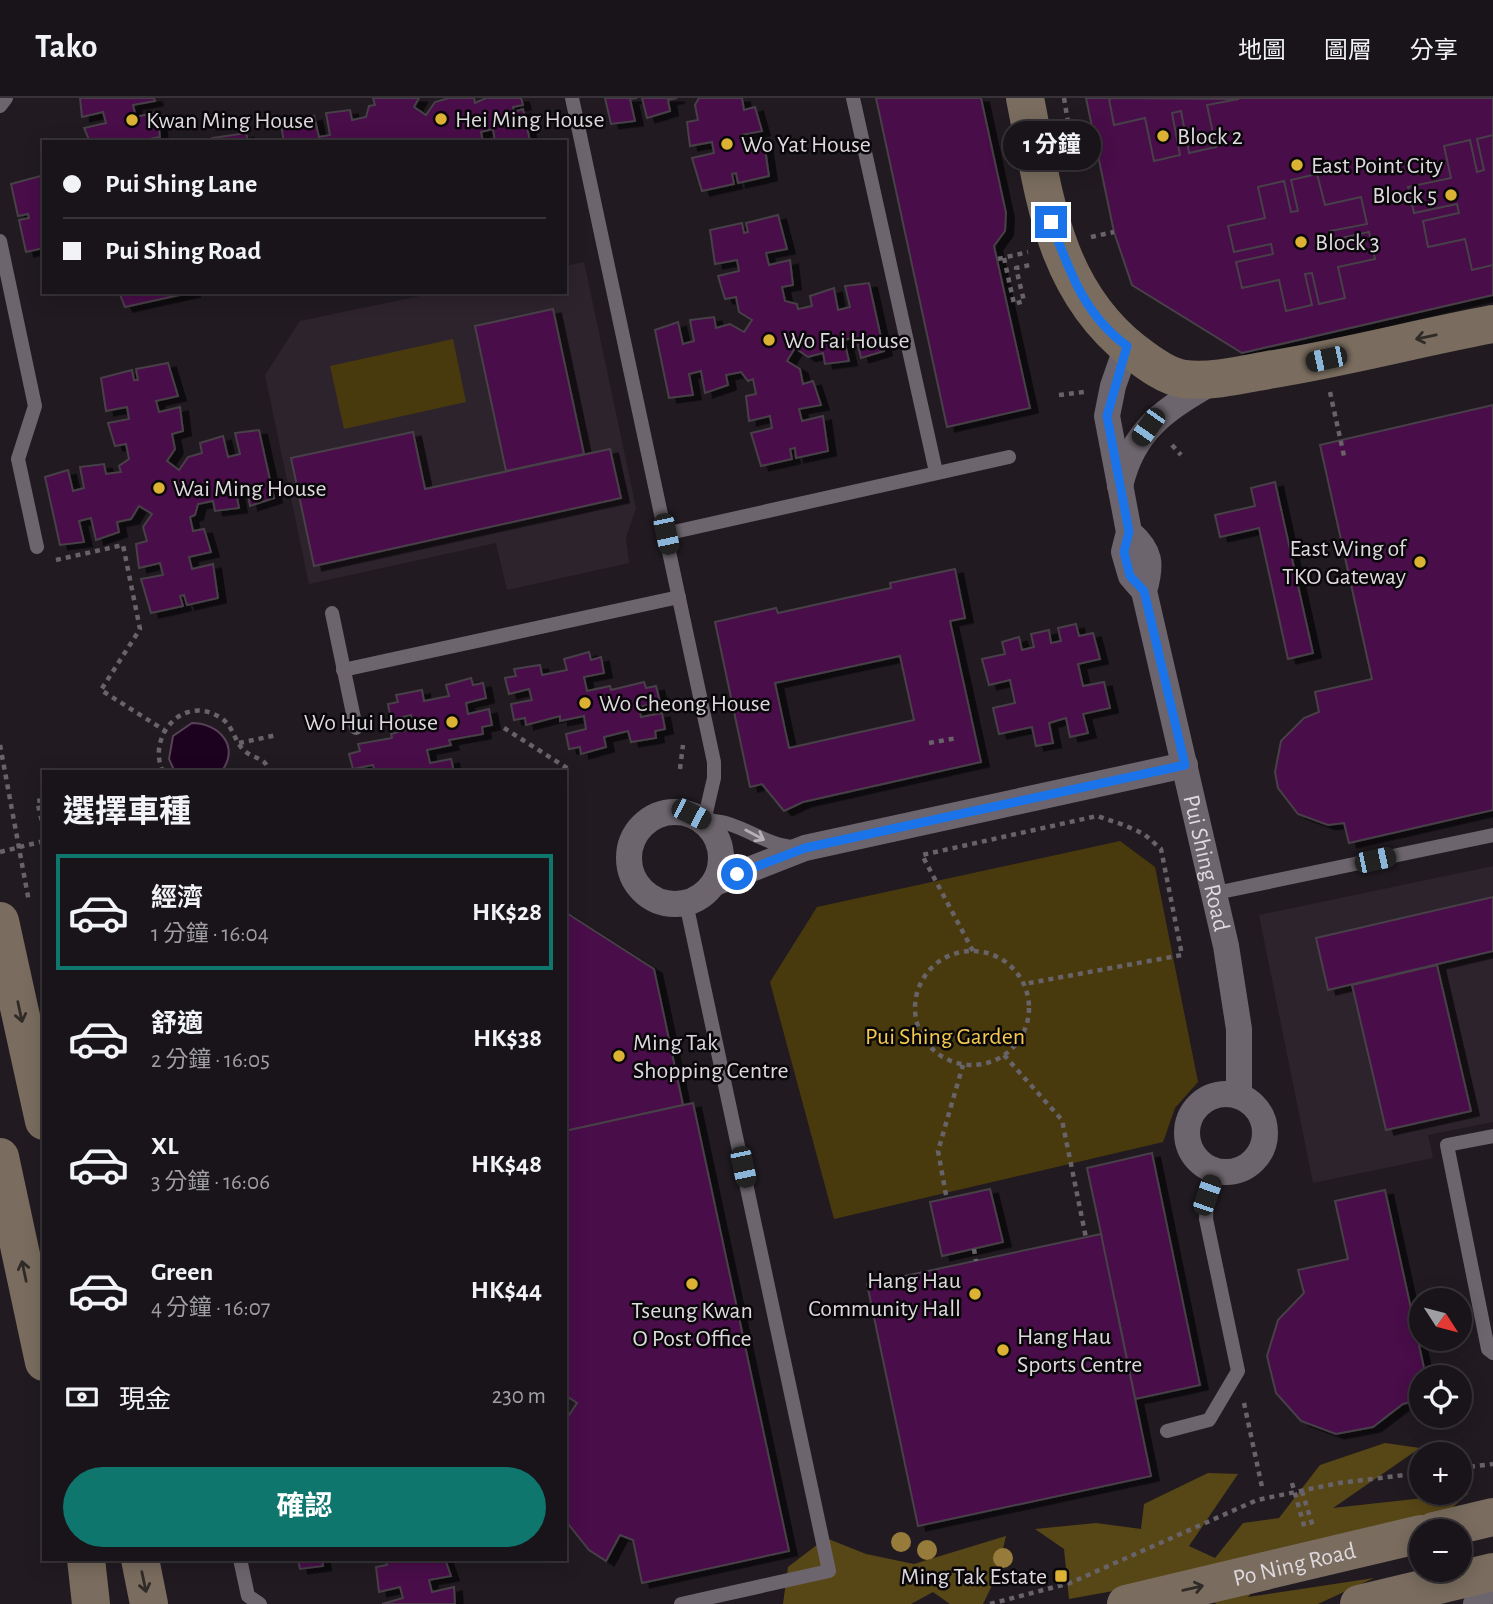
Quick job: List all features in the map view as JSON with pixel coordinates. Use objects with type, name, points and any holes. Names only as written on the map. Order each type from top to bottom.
[{"type":"main road","points":[[1025,98],[1051,222],[1074,285],[1088,308],[1127,346],[1148,363],[1181,379],[1217,379],[1306,364],[1493,324]]},
{"type":"main road","points":[[15,916],[42,1107]]},
{"type":"main road","points":[[0,1157],[42,1353]]},
{"type":"main road","points":[[1472,1522],[1493,1517]]},
{"type":"main road","name":"Po Ning Road","points":[[1126,1604],[1409,1537]]},
{"type":"main road","points":[[86,1561],[91,1604]]},
{"type":"main road","points":[[139,1561],[149,1604]]},
{"type":"main road","points":[[1359,1604],[1493,1572]]},
{"type":"street","name":"Pui Shing Road","points":[[1127,346],[1107,416],[1119,491],[1129,532],[1144,544],[1150,570],[1144,591],[1216,893],[1240,1029],[1239,1096]]},
{"type":"street","points":[[1119,491],[1132,450],[1148,427],[1172,405],[1217,379]]},
{"type":"street","points":[[715,883],[805,848],[1185,765]]},
{"type":"street","points":[[675,812],[704,821],[714,832],[722,857],[715,883],[707,892],[686,903],[663,902],[643,891],[629,864],[630,848],[641,828],[660,815],[675,812]]},
{"type":"street","points":[[1227,1094],[1239,1096],[1259,1113],[1265,1139],[1253,1162],[1228,1172],[1215,1171],[1204,1166],[1189,1147],[1189,1122],[1203,1102],[1227,1094]]},
{"type":"street","points":[[1476,1604],[1493,1582]]},
{"type":"lane","points":[[0,106],[6,98]]},
{"type":"lane","points":[[572,98],[714,762],[714,778],[704,821],[729,824],[771,843],[805,848]]},
{"type":"lane","points":[[853,98],[936,472]]},
{"type":"lane","points":[[0,241],[35,406],[18,460],[37,547]]},
{"type":"lane","points":[[666,534],[1009,457]]},
{"type":"lane","points":[[344,670],[679,597]]},
{"type":"lane","points":[[331,612],[356,729]]},
{"type":"lane","points":[[1216,893],[1493,835]]},
{"type":"lane","points":[[681,1604],[829,1571],[686,903]]},
{"type":"lane","points":[[1493,1136],[1447,1145],[1488,1349],[1493,1353]]},
{"type":"lane","points":[[1167,1431],[1209,1420],[1238,1371],[1206,1220],[1207,1195],[1215,1171]]},
{"type":"lane","points":[[240,1561],[248,1596],[260,1604]]},
{"type":"path","points":[[1064,98],[1070,138]]},
{"type":"path","points":[[1086,230],[1088,243]]},
{"type":"path","points":[[1004,258],[1014,304],[1024,302],[1016,268],[1030,265]]},
{"type":"path","points":[[1059,396],[1095,390]]},
{"type":"path","points":[[50,561],[122,545],[140,629],[101,690],[163,730]]},
{"type":"path","points":[[162,770],[158,761],[158,745],[163,730],[175,718],[190,712],[206,712],[227,723],[249,755],[263,760],[268,770]]},
{"type":"path","points":[[505,728],[570,770]]},
{"type":"path","points":[[239,743],[277,735]]},
{"type":"path","points":[[929,743],[957,738]]},
{"type":"path","points":[[0,745],[15,916]]},
{"type":"path","points":[[680,769],[683,746]]},
{"type":"path","points":[[42,800],[37,801],[42,822]]},
{"type":"path","points":[[973,951],[922,855],[1097,816],[1144,834],[1161,849],[1182,955],[1024,984]]},
{"type":"path","points":[[0,852],[42,842]]},
{"type":"path","points":[[973,951],[1003,960],[1024,984],[1028,1004],[1027,1023],[1018,1041],[1004,1055],[978,1065],[963,1065],[945,1059],[930,1047],[920,1032],[916,1004],[924,977],[937,963],[954,954],[973,951]]},
{"type":"path","points":[[1004,1055],[1062,1120],[1086,1238]]},
{"type":"path","points":[[946,1195],[938,1152],[963,1065]]},
{"type":"path","points":[[974,1249],[976,1261]]},
{"type":"path","points":[[1238,1371],[1262,1487]]},
{"type":"path","points":[[1472,1467],[1493,1464]]},
{"type":"path","points":[[990,1604],[1070,1583],[1257,1500],[1409,1475]]},
{"type":"path","points":[[1292,1483],[1307,1534]]},
{"type":"path","points":[[1302,1491],[1314,1531]]},
{"type":"shaded area","points":[[584,262],[636,508],[626,537],[629,563],[507,590],[496,543],[309,584],[265,375],[300,321],[429,294],[567,294],[567,266]]},
{"type":"shaded area","points":[[192,723],[211,727],[224,738],[228,746],[227,763],[222,770],[174,770],[169,759],[173,736]]},
{"type":"shaded area","points":[[1493,866],[1493,1122],[1428,1135],[1433,1158],[1313,1183],[1259,915]]},
{"type":"shaded area","points":[[1385,1443],[1409,1446],[1409,1456],[1333,1508],[1409,1500],[1409,1505],[1455,1505],[1447,1512],[1422,1519],[1409,1519],[1409,1523],[1284,1558],[1248,1597],[1374,1578],[1318,1604],[1216,1604],[1196,1576],[1069,1599],[1064,1549],[1035,1529],[1096,1523],[1141,1529],[1144,1504],[1208,1473],[1238,1474],[1189,1546],[1215,1558],[1243,1523],[1279,1518],[1320,1465]]},
{"type":"shaded area","points":[[1006,1536],[996,1577],[983,1604],[950,1604],[933,1592],[911,1604],[783,1604],[788,1567],[826,1538],[866,1554],[914,1564]]},
{"type":"green space","points":[[453,339],[466,402],[344,429],[330,366]]},
{"type":"green space","name":"Pui Shing Garden","points":[[1120,841],[1155,867],[1198,1082],[1175,1108],[1163,1142],[834,1219],[770,982],[817,907]]},
{"type":"building","name":"Kwan Ming House","points":[[80,98],[154,98],[155,101],[133,105],[136,117],[157,112],[160,137],[149,140],[89,140],[84,128],[106,123],[103,112],[82,117]]},
{"type":"building","name":"Hei Ming House","points":[[373,98],[419,98],[414,107],[426,115],[435,102],[449,98],[474,98],[475,103],[486,98],[521,98],[523,105],[513,107],[514,112],[523,109],[530,140],[495,140],[493,129],[481,132],[483,140],[284,140],[281,125],[314,116],[319,137],[330,135],[326,113],[350,110],[352,120],[366,117],[369,106],[375,105]]},
{"type":"building","points":[[605,98],[637,98],[630,99],[635,121],[611,124]]},
{"type":"building","name":"Wo Yat House","points":[[642,98],[677,98],[668,100],[670,111],[647,118]]},
{"type":"building","name":"Wo Yat House","points":[[699,98],[742,98],[744,110],[755,107],[762,131],[741,135],[743,147],[764,142],[769,176],[738,183],[736,173],[732,174],[734,184],[702,191],[692,158],[714,153],[712,142],[690,146],[687,122],[698,120],[695,105]]},
{"type":"building","points":[[876,98],[981,98],[1006,213],[1005,231],[994,246],[1030,408],[947,427]]},
{"type":"building","name":"East Point City","points":[[1086,98],[1493,98],[1493,295],[1242,353],[1132,285],[1114,232]]},
{"type":"building","name":"Block 2","points":[[1109,99],[1239,99],[1207,105],[1216,147],[1189,153],[1181,111],[1172,113],[1180,155],[1154,161],[1145,118],[1114,125]]},
{"type":"building","name":"Kwan Ming House","points":[[246,133],[248,140],[212,140]]},
{"type":"building","name":"Block 5","points":[[1493,135],[1493,265],[1472,270],[1465,239],[1428,247],[1423,221],[1459,213],[1457,204],[1414,213],[1408,187],[1451,178],[1444,146],[1470,140],[1477,172],[1484,170],[1477,139]]},
{"type":"building","name":"Block 3","points":[[1317,174],[1325,205],[1361,197],[1367,224],[1330,231],[1332,240],[1369,232],[1375,259],[1338,267],[1345,298],[1319,304],[1312,273],[1305,274],[1312,305],[1286,311],[1279,280],[1242,288],[1236,262],[1273,254],[1271,244],[1234,252],[1228,226],[1265,218],[1258,187],[1284,181],[1291,212],[1298,211],[1291,180]]},
{"type":"building","points":[[42,176],[42,248],[26,252],[19,220],[29,218],[28,214],[18,216],[11,184]]},
{"type":"building","name":"Wo Fai House","points":[[778,215],[787,249],[766,253],[769,265],[790,260],[793,285],[782,287],[785,301],[797,304],[798,309],[812,306],[810,296],[834,288],[838,310],[850,307],[845,286],[869,283],[884,351],[861,358],[856,337],[844,340],[849,361],[825,364],[823,353],[808,357],[795,348],[787,361],[800,369],[803,384],[813,381],[821,405],[799,409],[802,421],[823,416],[828,451],[796,458],[795,448],[790,449],[792,459],[761,466],[751,433],[772,428],[770,416],[749,421],[746,396],[756,394],[753,379],[748,381],[741,372],[726,375],[728,385],[705,393],[701,371],[689,374],[693,395],[669,398],[655,330],[678,322],[683,344],[694,341],[690,320],[714,317],[716,328],[730,324],[744,332],[752,320],[739,312],[736,297],[725,299],[718,276],[739,271],[737,260],[715,264],[710,230],[742,223],[744,233],[748,232],[746,223]]},
{"type":"building","points":[[120,294],[184,294],[125,307]]},
{"type":"building","points":[[553,309],[584,454],[506,471],[475,326]]},
{"type":"building","name":"Wai Ming House","points":[[168,363],[178,396],[156,401],[159,412],[180,407],[183,431],[172,434],[175,449],[167,461],[179,470],[188,457],[202,453],[200,443],[223,436],[228,457],[240,454],[235,433],[259,430],[274,498],[250,506],[246,484],[235,487],[239,508],[215,511],[213,501],[198,504],[195,515],[190,517],[193,531],[204,529],[211,552],[189,557],[192,569],[213,564],[218,598],[187,605],[184,595],[180,596],[183,606],[151,613],[141,579],[163,575],[160,563],[139,568],[136,544],[147,541],[143,527],[152,514],[139,506],[131,519],[117,522],[119,532],[96,540],[91,518],[79,521],[84,542],[60,545],[45,477],[68,470],[73,491],[84,488],[80,467],[104,464],[106,474],[121,472],[119,466],[129,459],[126,444],[115,446],[108,423],[129,419],[127,407],[106,411],[101,378],[132,370],[134,380],[138,380],[136,369]]},
{"type":"building","name":"East Wing of TKO Gateway","points":[[1493,405],[1493,810],[1349,843],[1344,823],[1328,825],[1298,814],[1278,788],[1275,772],[1281,741],[1304,718],[1319,712],[1315,692],[1372,679],[1320,445]]},
{"type":"building","points":[[413,432],[425,489],[610,449],[621,498],[314,566],[291,458]]},
{"type":"building","points":[[1275,482],[1313,653],[1288,659],[1259,528],[1220,537],[1215,515],[1255,506],[1251,488]]},
{"type":"building","points":[[955,569],[965,618],[950,621],[981,762],[803,802],[784,811],[762,784],[750,787],[715,622],[776,608],[778,613],[891,588],[890,583]],"holes":[[[900,656],[914,720],[789,748],[775,683]]]},
{"type":"building","points":[[1076,624],[1079,636],[1093,633],[1100,659],[1078,664],[1083,686],[1104,682],[1110,708],[1083,714],[1088,733],[1070,737],[1066,718],[1049,723],[1053,743],[1036,746],[1032,727],[999,734],[993,708],[1015,703],[1010,680],[989,685],[982,659],[1005,654],[1002,642],[1019,637],[1022,650],[1034,647],[1031,634],[1049,630],[1051,643],[1061,641],[1058,628]]},
{"type":"building","name":"Wo Cheong House","points":[[589,652],[591,660],[601,657],[604,673],[584,677],[587,691],[610,686],[611,690],[644,682],[646,688],[656,686],[660,702],[639,707],[641,717],[662,713],[665,729],[655,731],[656,738],[631,742],[628,731],[604,737],[606,747],[581,754],[580,747],[569,749],[566,734],[586,729],[584,716],[560,721],[560,716],[526,725],[525,718],[514,720],[511,704],[532,700],[529,689],[509,694],[505,678],[516,676],[514,669],[540,665],[542,675],[567,670],[564,659]]},
{"type":"building","name":"Wo Hui House","points":[[471,678],[473,685],[483,683],[486,698],[466,703],[468,714],[489,709],[492,725],[482,727],[483,734],[449,740],[451,745],[427,750],[430,763],[451,759],[454,770],[374,770],[373,765],[353,769],[349,754],[360,751],[358,744],[392,738],[391,734],[414,728],[411,715],[391,720],[388,704],[398,702],[396,695],[422,690],[424,701],[449,696],[446,685]]},
{"type":"building","points":[[1493,897],[1493,951],[1328,990],[1316,938]]},
{"type":"building","name":"Ming Tak Shopping Centre","points":[[567,913],[654,969],[683,1105],[567,1131]]},
{"type":"building","points":[[1437,965],[1471,1111],[1386,1130],[1352,985]]},
{"type":"building","points":[[693,1103],[789,1551],[642,1583],[633,1540],[620,1535],[606,1561],[589,1550],[567,1522],[567,1418],[577,1403],[567,1396],[567,1131]]},
{"type":"building","points":[[1152,1153],[1200,1385],[1135,1399],[1115,1301],[947,1337],[933,1273],[1102,1238],[1087,1168]]},
{"type":"building","points":[[990,1189],[1003,1242],[942,1256],[930,1202]]},
{"type":"building","points":[[1385,1190],[1409,1299],[1409,1351],[1420,1351],[1423,1365],[1409,1365],[1409,1402],[1373,1427],[1336,1434],[1301,1421],[1276,1393],[1267,1356],[1278,1320],[1304,1293],[1298,1270],[1348,1259],[1335,1201]]},
{"type":"building","name":"Hang Hau Sports Centre","points":[[1101,1234],[1151,1476],[918,1526],[867,1284]]},
{"type":"building","points":[[298,1561],[322,1561],[323,1566],[300,1569]]},
{"type":"building","points":[[386,1561],[446,1561],[451,1576],[429,1580],[432,1592],[454,1587],[455,1604],[382,1604],[403,1598],[400,1587],[379,1592],[376,1567],[387,1565]]},
{"type":"place","name":"Hei Ming House","points":[[441,119]]},
{"type":"place","name":"Kwan Ming House","points":[[132,120]]},
{"type":"place","name":"Block 2","points":[[1163,136]]},
{"type":"place","name":"Wo Yat House","points":[[727,144]]},
{"type":"place","name":"East Point City","points":[[1297,165]]},
{"type":"place","name":"Block 5","points":[[1451,195]]},
{"type":"place","name":"Block 3","points":[[1301,242]]},
{"type":"place","name":"Wo Fai House","points":[[769,340]]},
{"type":"place","name":"Wai Ming House","points":[[159,488]]},
{"type":"place","name":"East Wing of TKO Gateway","points":[[1420,562]]},
{"type":"place","name":"Wo Cheong House","points":[[585,703]]},
{"type":"place","name":"Wo Hui House","points":[[452,722]]},
{"type":"place","name":"Ming Tak Shopping Centre","points":[[619,1056]]},
{"type":"place","name":"Tseung Kwan O Post Office","points":[[692,1284]]},
{"type":"place","name":"Hang Hau Community Hall","points":[[975,1294]]},
{"type":"place","name":"Hang Hau Sports Centre","points":[[1003,1350]]},
{"type":"place","name":"Ming Tak Estate","points":[[1061,1576]]},
{"type":"route","points":[[737,874],[805,848],[1185,765],[1144,591],[1130,576],[1124,552],[1129,532],[1119,491],[1107,416],[1108,403],[1127,346],[1088,308],[1074,285],[1051,222]]}]
